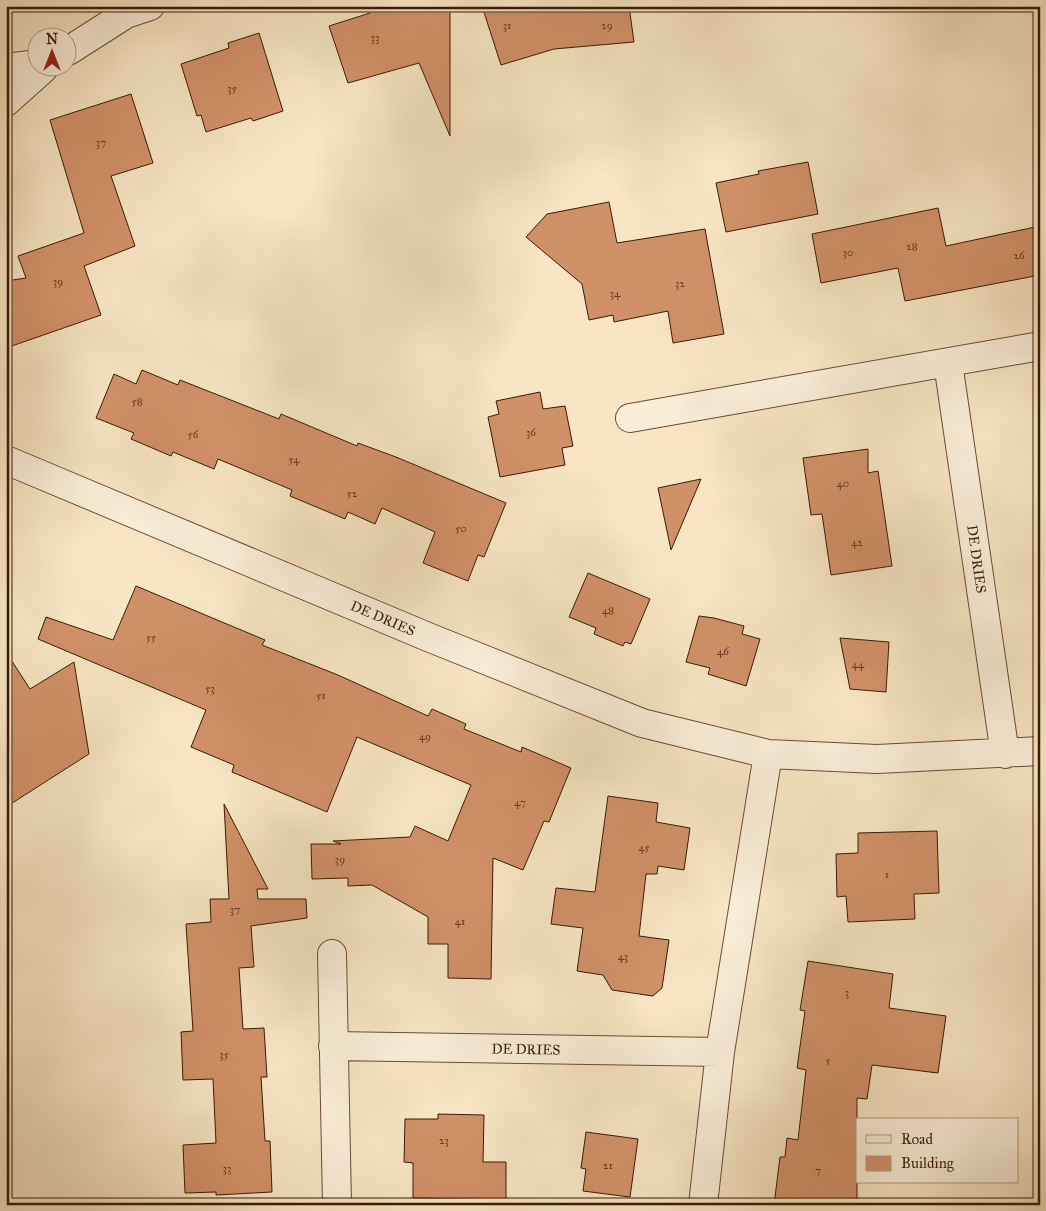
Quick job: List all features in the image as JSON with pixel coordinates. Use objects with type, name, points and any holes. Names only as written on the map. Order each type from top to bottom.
[{"type":"street","points":[[78,45],[126,14],[150,6]]},
{"type":"street","points":[[6,68],[28,65]]},
{"type":"street","points":[[6,102],[33,78]]},
{"type":"street","points":[[630,418],[1040,346]]},
{"type":"street","name":"DE DRIES","points":[[948,363],[1005,754]]},
{"type":"street","name":"DE DRIES","points":[[6,460],[428,637],[642,723],[768,754],[877,759],[1040,751]]},
{"type":"street","points":[[703,1205],[720,1052],[768,754]]},
{"type":"street","points":[[332,954],[332,1046],[337,1205]]},
{"type":"street","name":"DE DRIES","points":[[332,1046],[720,1052]]},
{"type":"building","points":[[385,6],[450,6],[450,136],[419,63],[348,83],[329,26],[370,13],[370,11]]},
{"type":"building","points":[[482,6],[629,6],[634,42],[554,49],[501,65]]},
{"type":"building","points":[[259,33],[283,111],[253,121],[251,118],[206,132],[201,115],[197,116],[181,64],[229,48],[228,43]]},
{"type":"building","points":[[131,94],[153,163],[111,176],[135,246],[84,266],[101,315],[6,348],[6,281],[26,278],[18,256],[84,233],[50,120]]},
{"type":"building","points":[[808,162],[818,214],[726,232],[716,183],[759,174],[758,171]]},
{"type":"building","points":[[609,202],[617,243],[705,229],[724,334],[673,343],[668,311],[614,322],[613,315],[589,320],[582,284],[526,237],[547,214]]},
{"type":"building","points":[[938,208],[946,246],[1040,226],[1040,275],[905,301],[898,268],[821,283],[812,234]]},
{"type":"building","points":[[142,370],[178,385],[180,380],[279,419],[281,414],[357,446],[358,443],[396,457],[506,503],[484,557],[478,555],[468,581],[423,563],[435,532],[382,508],[375,524],[348,512],[345,519],[290,496],[292,490],[218,459],[214,469],[173,452],[171,456],[131,439],[134,433],[96,418],[114,374],[136,384]]},
{"type":"building","points":[[540,392],[543,409],[565,406],[573,446],[562,448],[565,465],[500,477],[488,417],[499,414],[496,401]]},
{"type":"building","points":[[868,449],[868,473],[878,471],[892,566],[831,575],[822,514],[811,515],[803,458]]},
{"type":"building","points":[[701,479],[671,550],[658,488]]},
{"type":"building","points":[[588,573],[650,599],[631,644],[625,642],[623,646],[594,634],[596,628],[569,617]]},
{"type":"building","points":[[136,586],[265,640],[262,645],[338,675],[428,716],[432,709],[466,724],[464,729],[521,752],[522,747],[571,768],[549,822],[544,821],[523,870],[493,858],[491,979],[448,978],[448,944],[428,944],[428,917],[372,885],[348,886],[348,878],[312,879],[311,844],[341,844],[333,841],[410,837],[415,826],[448,841],[471,785],[357,737],[327,812],[232,772],[234,765],[191,747],[206,710],[38,639],[46,617],[113,640]]},
{"type":"building","points":[[699,616],[744,626],[742,634],[760,639],[746,686],[708,674],[710,668],[686,662]]},
{"type":"building","points":[[840,638],[889,642],[886,692],[850,689]]},
{"type":"building","points":[[6,652],[30,689],[74,662],[89,754],[6,807]]},
{"type":"building","points":[[608,796],[658,803],[656,822],[690,828],[684,870],[658,866],[657,874],[646,874],[639,936],[669,940],[662,988],[653,996],[612,990],[603,975],[577,971],[583,928],[551,924],[556,888],[595,892]]},
{"type":"building","points":[[224,804],[268,889],[257,889],[258,899],[306,899],[307,918],[251,926],[254,967],[239,968],[243,1029],[264,1028],[267,1077],[261,1077],[265,1141],[270,1141],[272,1192],[216,1195],[216,1192],[185,1193],[183,1145],[216,1143],[213,1079],[183,1080],[181,1032],[193,1031],[186,924],[211,922],[210,899],[229,899]]},
{"type":"building","points":[[937,831],[939,893],[914,894],[915,919],[848,922],[846,896],[837,897],[836,854],[858,853],[858,833]]},
{"type":"building","points":[[808,961],[893,974],[889,1008],[946,1016],[938,1073],[872,1065],[867,1099],[857,1098],[857,1205],[774,1205],[780,1157],[785,1157],[787,1138],[798,1140],[806,1070],[797,1068],[805,1011],[800,1010]]},
{"type":"building","points":[[438,1114],[484,1115],[483,1162],[506,1162],[506,1200],[413,1198],[413,1163],[404,1162],[405,1119],[438,1119]]},
{"type":"building","points":[[586,1132],[638,1139],[630,1197],[583,1191],[586,1169],[581,1168]]}]
